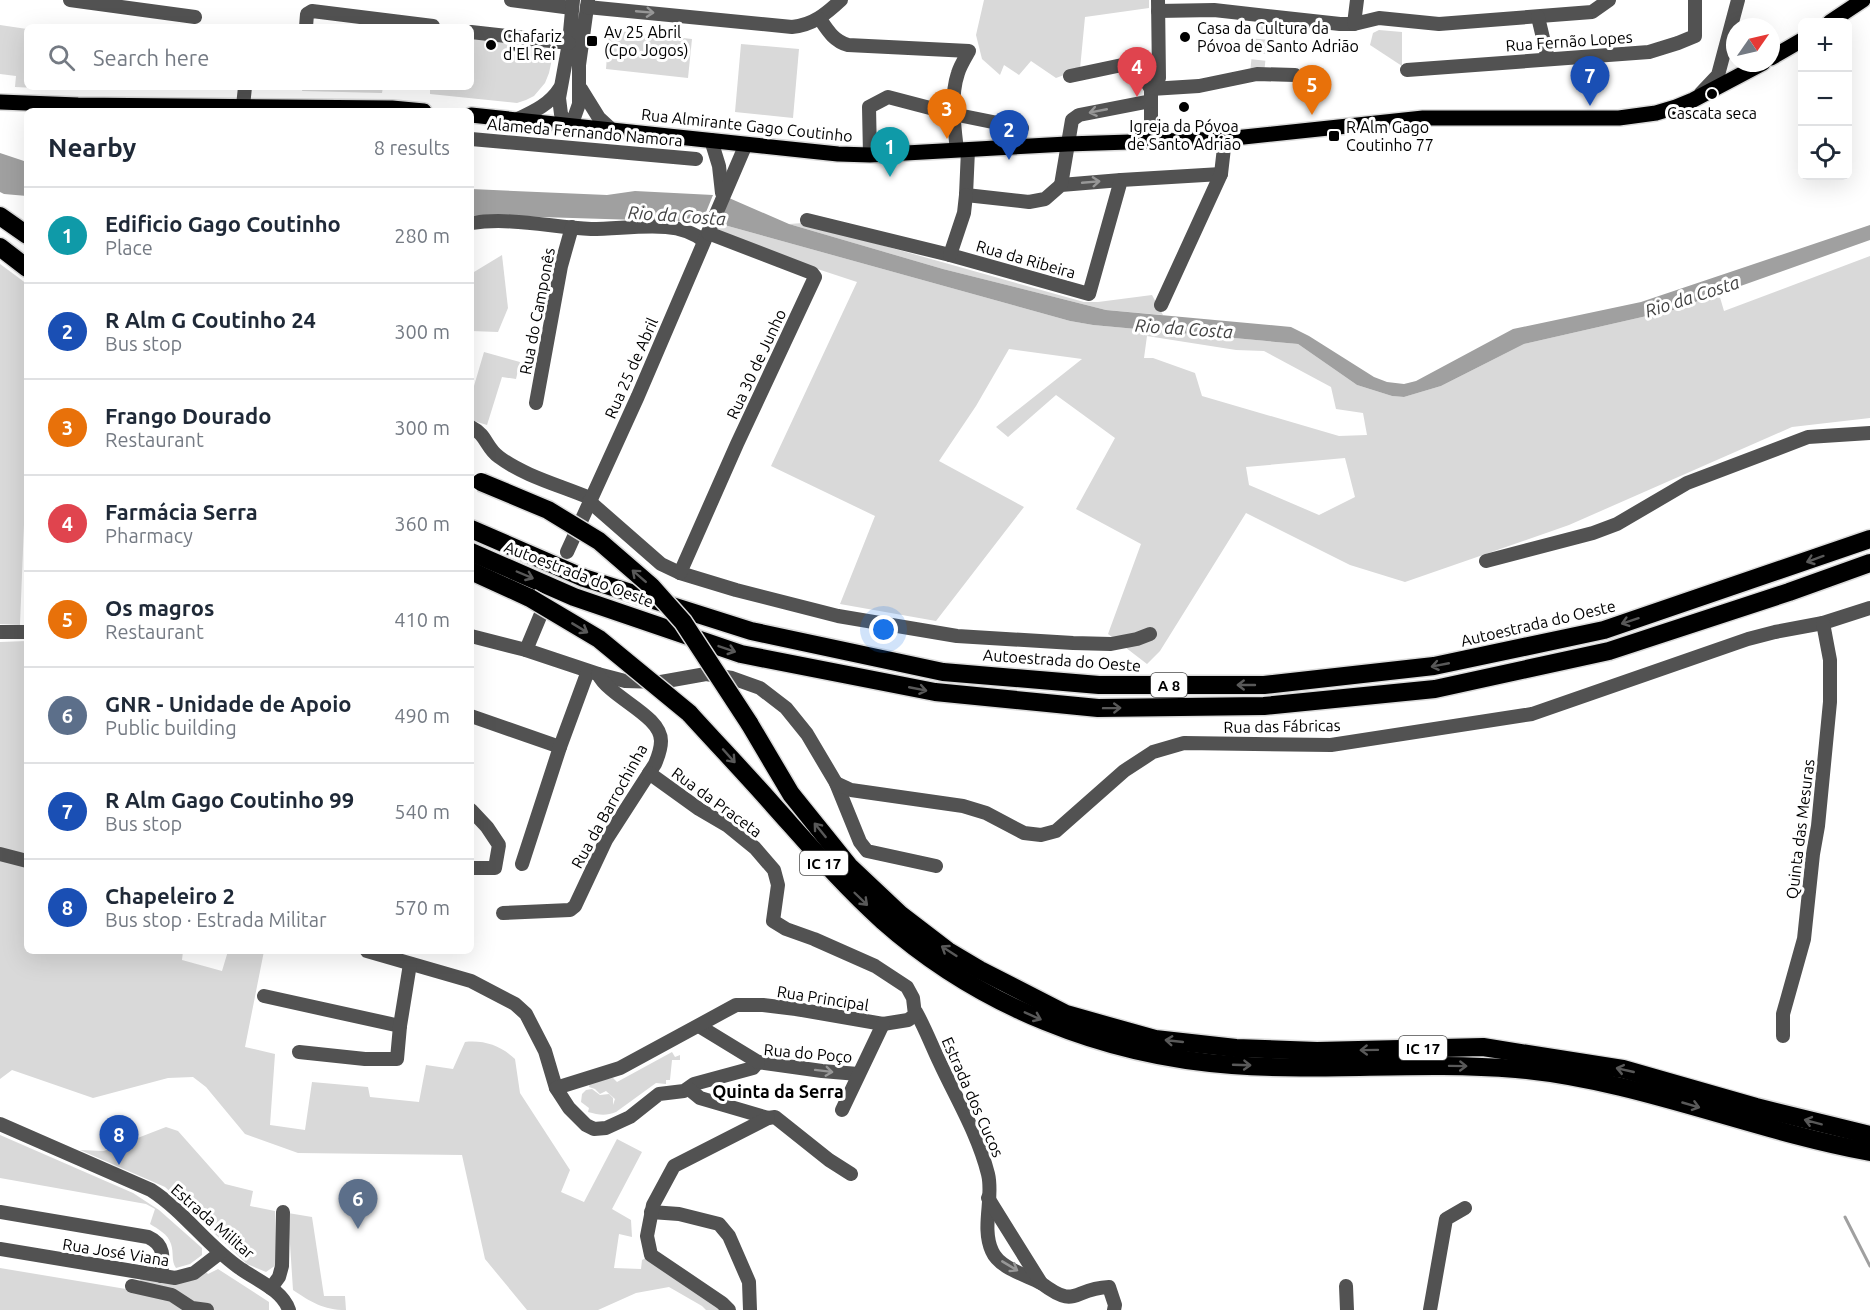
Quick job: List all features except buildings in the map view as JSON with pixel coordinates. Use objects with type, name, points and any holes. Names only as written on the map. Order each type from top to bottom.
[{"type":"highway","points":[[0,216],[24,233]]},
{"type":"highway","points":[[0,248],[24,266]]},
{"type":"highway","name":"IC 17","points":[[476,481],[548,510],[599,541],[651,586],[683,622],[749,723],[791,794],[849,866],[901,915],[948,951],[1066,1014],[1155,1039],[1236,1048],[1317,1051],[1483,1047],[1623,1069],[1756,1107],[1870,1135]]},
{"type":"highway","name":"Autoestrada do Oeste","points":[[474,530],[584,578],[751,632],[943,672],[1100,685],[1264,685],[1434,666],[1604,630],[1870,539]]},
{"type":"highway","name":"Autoestrada do Oeste","points":[[474,553],[574,597],[741,654],[935,692],[1098,708],[1264,706],[1435,689],[1609,651],[1870,563]]},
{"type":"highway","name":"IC 17","points":[[474,572],[530,598],[599,639],[689,713],[829,869],[885,922],[921,951],[962,979],[1007,1004],[1059,1028],[1116,1046],[1206,1063],[1306,1068],[1470,1066],[1561,1075],[1647,1093],[1809,1140],[1870,1152]]},
{"type":"main road","points":[[1836,18],[1863,0]]},
{"type":"main road","points":[[1780,53],[1798,43]]},
{"type":"main road","name":"Rua Almirante Gago Coutinho","points":[[478,116],[838,154],[870,155],[1067,144],[1225,139],[1423,118],[1619,118],[1659,112],[1693,100],[1740,72]]},
{"type":"main road","points":[[0,102],[185,108]]},
{"type":"main road","points":[[225,108],[243,106],[392,108]]},
{"type":"street","points":[[70,0],[195,17]]},
{"type":"street","points":[[511,0],[572,4],[569,43],[559,105],[566,125],[574,118],[577,111],[580,84],[579,65],[587,4],[792,27],[820,19],[842,0]]},
{"type":"street","points":[[1263,14],[1265,0]]},
{"type":"street","points":[[1354,24],[1357,0]]},
{"type":"street","points":[[1151,95],[1159,78],[1158,5],[1263,14],[1340,24],[1354,24],[1379,18],[1439,24],[1538,17],[1562,7],[1592,12],[1609,0]]},
{"type":"street","name":"Rua Fernão Lopes","points":[[1407,69],[1649,52],[1695,36],[1695,0]]},
{"type":"street","points":[[1736,18],[1738,0]]},
{"type":"street","points":[[306,24],[307,15],[312,11],[417,24]]},
{"type":"street","points":[[1538,17],[1548,59]]},
{"type":"street","name":"Rua da Ribeira","points":[[820,19],[839,42],[848,45],[969,51],[958,73],[953,114],[962,150],[966,195],[964,213],[950,255]]},
{"type":"street","points":[[474,32],[569,43]]},
{"type":"street","points":[[1693,100],[1718,75],[1723,63],[1726,44]]},
{"type":"street","points":[[1070,76],[1141,61],[1151,95],[1151,141]]},
{"type":"street","points":[[966,195],[1029,202],[1045,199],[1061,184],[1072,120],[1079,115],[1151,95],[1257,74],[1295,75]]},
{"type":"street","points":[[562,83],[580,84]]},
{"type":"street","points":[[518,119],[548,103],[555,97],[562,83]]},
{"type":"street","points":[[580,84],[599,118],[612,130]]},
{"type":"street","points":[[243,106],[244,90]]},
{"type":"street","points":[[870,155],[869,107],[888,96],[953,114],[1022,128]]},
{"type":"street","points":[[478,116],[478,139]]},
{"type":"street","name":"Alameda Fernando Namora","points":[[478,139],[696,159]]},
{"type":"street","points":[[1161,305],[1221,174],[1225,139]]},
{"type":"street","name":"Rua 25 de Abril","points":[[711,140],[719,166],[722,196]]},
{"type":"street","name":"Rua 25 de Abril","points":[[567,552],[638,396],[746,144]]},
{"type":"street","points":[[1061,184],[1221,174]]},
{"type":"street","name":"Rua da Ribeira","points":[[807,220],[950,255],[1089,294],[1121,180]]},
{"type":"street","points":[[474,223],[499,221],[572,227],[666,227],[707,235]]},
{"type":"street","name":"Rua do Camponês","points":[[536,403],[561,266],[572,227]]},
{"type":"street","name":"Rua 30 de Junho","points":[[680,573],[815,277],[803,269],[707,235]]},
{"type":"street","points":[[474,429],[482,433],[490,450],[501,459],[590,500],[661,564],[680,573],[736,590],[838,616],[957,636],[1111,644],[1150,634]]},
{"type":"street","points":[[1486,561],[1593,533],[1617,524],[1687,483],[1808,437],[1870,433]]},
{"type":"street","name":"Rua das Fábricas","points":[[836,783],[851,790],[963,806],[987,813],[1024,832],[1041,835],[1056,831],[1124,771],[1153,752],[1184,743],[1331,745],[1532,714],[1748,639],[1823,623],[1870,608]]},
{"type":"street","points":[[526,650],[541,614]]},
{"type":"street","name":"Quinta das Mesuras","points":[[1783,1036],[1783,1014],[1804,939],[1829,713],[1830,660],[1823,623]]},
{"type":"street","points":[[0,632],[24,632]]},
{"type":"street","points":[[474,637],[526,650],[625,681],[661,682],[706,674],[732,678],[760,688],[786,708],[807,734],[836,783],[860,842],[867,851],[936,866]]},
{"type":"street","points":[[522,864],[560,747],[593,672]]},
{"type":"street","name":"Rua da Barrochinha","points":[[503,913],[570,910],[575,906],[606,840],[649,773],[659,752],[660,734],[652,723],[603,684],[593,672]]},
{"type":"street","points":[[474,717],[560,747]]},
{"type":"street","name":"Rua da Praceta","points":[[649,773],[690,803],[728,826],[755,848],[774,870],[778,885],[773,921],[786,929],[875,966],[907,987],[916,1011]]},
{"type":"street","points":[[474,813],[499,845],[495,868],[474,868]]},
{"type":"street","points":[[0,854],[24,860]]},
{"type":"street","name":"Rua do Poço","points":[[378,954],[471,981],[515,1004],[526,1014],[545,1051],[556,1088],[569,1108],[586,1125],[601,1129],[630,1117],[659,1094],[689,1089],[694,1084],[753,1068],[758,1062],[858,1074]]},
{"type":"street","points":[[299,1052],[365,1059],[397,1059],[410,964]]},
{"type":"street","points":[[264,996],[400,1026]]},
{"type":"street","name":"Rua Principal","points":[[556,1088],[620,1068],[736,1005],[796,1009],[883,1023],[908,1020],[915,1015],[916,1011]]},
{"type":"street","name":"Estrada dos Cucos","points":[[916,1011],[982,1153],[989,1177],[989,1235],[992,1252],[1005,1266],[1041,1283],[1060,1299],[1071,1300],[1089,1290],[1109,1287],[1115,1305],[1114,1310]]},
{"type":"street","name":"Rua do Poço","points":[[842,1110],[883,1023]]},
{"type":"street","points":[[699,1026],[758,1062]]},
{"type":"street","points":[[689,1089],[700,1098],[768,1118]]},
{"type":"street","points":[[729,1310],[651,1255],[647,1236],[652,1205],[674,1166],[768,1118],[775,1117],[829,1160],[851,1174]]},
{"type":"street","name":"Estrada Militar","points":[[0,1124],[151,1190],[169,1202],[220,1253],[285,1300],[289,1310]]},
{"type":"street","name":"Estrada dos Cucos","points":[[988,1198],[1041,1283]]},
{"type":"street","points":[[1430,1310],[1446,1219],[1465,1208]]},
{"type":"street","points":[[0,1212],[148,1237],[161,1246],[163,1255],[161,1276]]},
{"type":"street","points":[[271,1288],[279,1277],[282,1266],[283,1212]]},
{"type":"street","points":[[651,1212],[679,1214],[719,1224],[729,1236],[749,1282],[750,1310]]},
{"type":"street","name":"Rua José Viana","points":[[0,1250],[161,1276],[185,1277],[220,1253]]},
{"type":"street","points":[[132,1286],[172,1295],[188,1309],[207,1310]]},
{"type":"street","points":[[1346,1286],[1347,1310]]},
{"type":"shaded area","points":[[984,0],[1149,0],[1149,8],[1085,17],[1080,69],[1056,78],[1031,61],[1019,75],[1004,65],[1000,75],[982,59],[976,35]]},
{"type":"shaded area","points":[[0,25],[24,29],[24,87],[15,87],[16,76],[0,74]]},
{"type":"shaded area","points":[[609,30],[692,39],[688,78],[606,69]]},
{"type":"shaded area","points":[[1379,30],[1402,32],[1402,66],[1370,45],[1373,33]]},
{"type":"shaded area","points":[[474,35],[555,45],[545,83],[534,96],[526,100],[517,103],[430,94],[430,90],[474,90]]},
{"type":"shaded area","points":[[741,44],[799,49],[793,118],[735,112]]},
{"type":"shaded area","points":[[302,90],[382,90],[382,93]]},
{"type":"shaded area","points":[[717,223],[1070,321],[1298,344],[1357,385],[1392,396],[1404,397],[1441,386],[1524,344],[1673,310],[1719,294],[1724,311],[1870,256],[1870,418],[1792,427],[1569,525],[1405,582],[1350,565],[1246,513],[1160,651],[1147,664],[1108,634],[1141,544],[1076,509],[1115,438],[1056,395],[1008,437],[996,427],[1082,359],[1009,349],[976,406],[939,461],[1024,507],[936,621],[840,604],[875,516],[771,466],[857,282],[772,254],[713,230]],"holes":[[[1147,336],[1236,350],[1264,351],[1331,387],[1336,409],[1363,413],[1367,435],[1339,436],[1202,396],[1195,373],[1153,358],[1144,358]],[[1345,458],[1355,497],[1319,515],[1249,485],[1246,467]]]},
{"type":"shaded area","points":[[803,223],[1084,302],[1152,295],[1163,315],[1106,310],[943,269],[789,224]]},
{"type":"shaded area","points":[[502,255],[508,308],[498,332],[474,331],[474,272]]},
{"type":"shaded area","points":[[0,264],[24,282],[24,524],[20,625],[0,624]]},
{"type":"shaded area","points":[[484,352],[520,362],[516,379],[502,377],[487,425],[474,421],[474,386]]},
{"type":"shaded area","points":[[24,641],[24,954],[183,954],[182,960],[222,971],[227,954],[263,954],[245,1047],[275,1054],[270,1125],[305,1130],[312,1082],[368,1087],[370,1097],[419,1102],[426,1065],[453,1069],[465,1042],[486,1043],[498,1047],[515,1059],[520,1093],[570,1170],[561,1192],[584,1202],[617,1139],[642,1152],[612,1209],[631,1220],[632,1237],[619,1234],[614,1268],[641,1269],[642,1260],[651,1255],[729,1310],[706,1310],[669,1287],[636,1293],[598,1310],[527,1310],[485,1259],[462,1155],[298,1153],[245,1134],[206,1087],[193,1077],[168,1078],[93,1098],[12,1070],[0,1079],[0,642]]},
{"type":"shaded area","points":[[672,1052],[675,1057],[680,1055],[680,1060],[672,1060],[670,1080],[666,1080],[666,1084],[656,1083],[616,1112],[602,1115],[588,1112],[589,1108],[581,1102],[582,1094],[592,1089],[600,1095],[609,1094],[613,1098],[613,1105],[615,1099],[606,1091],[600,1094],[589,1087],[590,1081],[613,1078],[617,1082]]},
{"type":"shaded area","points":[[166,1127],[178,1131],[225,1184],[253,1191],[250,1206],[275,1211],[276,1265],[266,1272],[247,1264],[165,1187],[80,1150],[104,1151]]},
{"type":"shaded area","points":[[0,1135],[133,1193],[159,1210],[202,1248],[202,1255],[190,1264],[176,1268],[170,1240],[150,1224],[155,1209],[146,1204],[0,1178]]},
{"type":"shaded area","points":[[288,1213],[312,1217],[324,1296],[345,1296],[346,1310],[331,1309],[293,1290]]},
{"type":"shaded area","points":[[0,1268],[138,1291],[141,1277],[206,1272],[208,1274],[218,1269],[269,1302],[269,1310],[0,1310]]},
{"type":"water","points":[[0,153],[24,161],[24,196],[0,192]]},
{"type":"water","name":"Rio da Costa","points":[[474,189],[607,195],[635,191],[713,195],[702,222],[474,215]]},
{"type":"water","name":"Rio da Costa","points":[[729,198],[789,224],[943,269],[1106,310],[1291,327],[1374,377],[1387,382],[1404,384],[1416,381],[1513,329],[1641,302],[1870,225],[1870,240],[1673,310],[1524,344],[1441,386],[1404,397],[1392,396],[1357,385],[1298,344],[1070,321],[717,223]]},
{"type":"waterway","points":[[1845,1217],[1870,1266]]},
{"type":"tunnel","points":[[1257,74],[1263,14]]},
{"type":"place","name":"Casa da Cultura da Póvoa de Santo Adrião","points":[[1185,37]]},
{"type":"place","name":"Av 25 Abril (Cpo Jogos)","points":[[592,41]]},
{"type":"place","name":"Chafariz d'El Rei","points":[[491,45]]},
{"type":"place","name":"Cascata seca","points":[[1712,94]]},
{"type":"place","name":"Farmácia Serra","points":[[1137,97]]},
{"type":"place","name":"R Alm Gago Coutinho 99","points":[[1590,106]]},
{"type":"place","name":"Igreja da Póvoa de Santo Adrião","points":[[1184,107]]},
{"type":"place","name":"Os magros","points":[[1312,115]]},
{"type":"place","name":"R Alm Gago Coutinho 77","points":[[1334,136]]},
{"type":"place","name":"Frango Dourado","points":[[947,139]]},
{"type":"place","name":"R Alm G Coutinho 24","points":[[1009,160]]},
{"type":"place","name":"Edificio Gago Coutinho","points":[[890,177]]},
{"type":"place","name":"Chapeleiro 2","points":[[119,1165]]},
{"type":"place","name":"GNR - Unidade de Apoio","points":[[358,1229]]},
{"type":"district","name":"Quinta da Serra","points":[[778,1091]]}]
